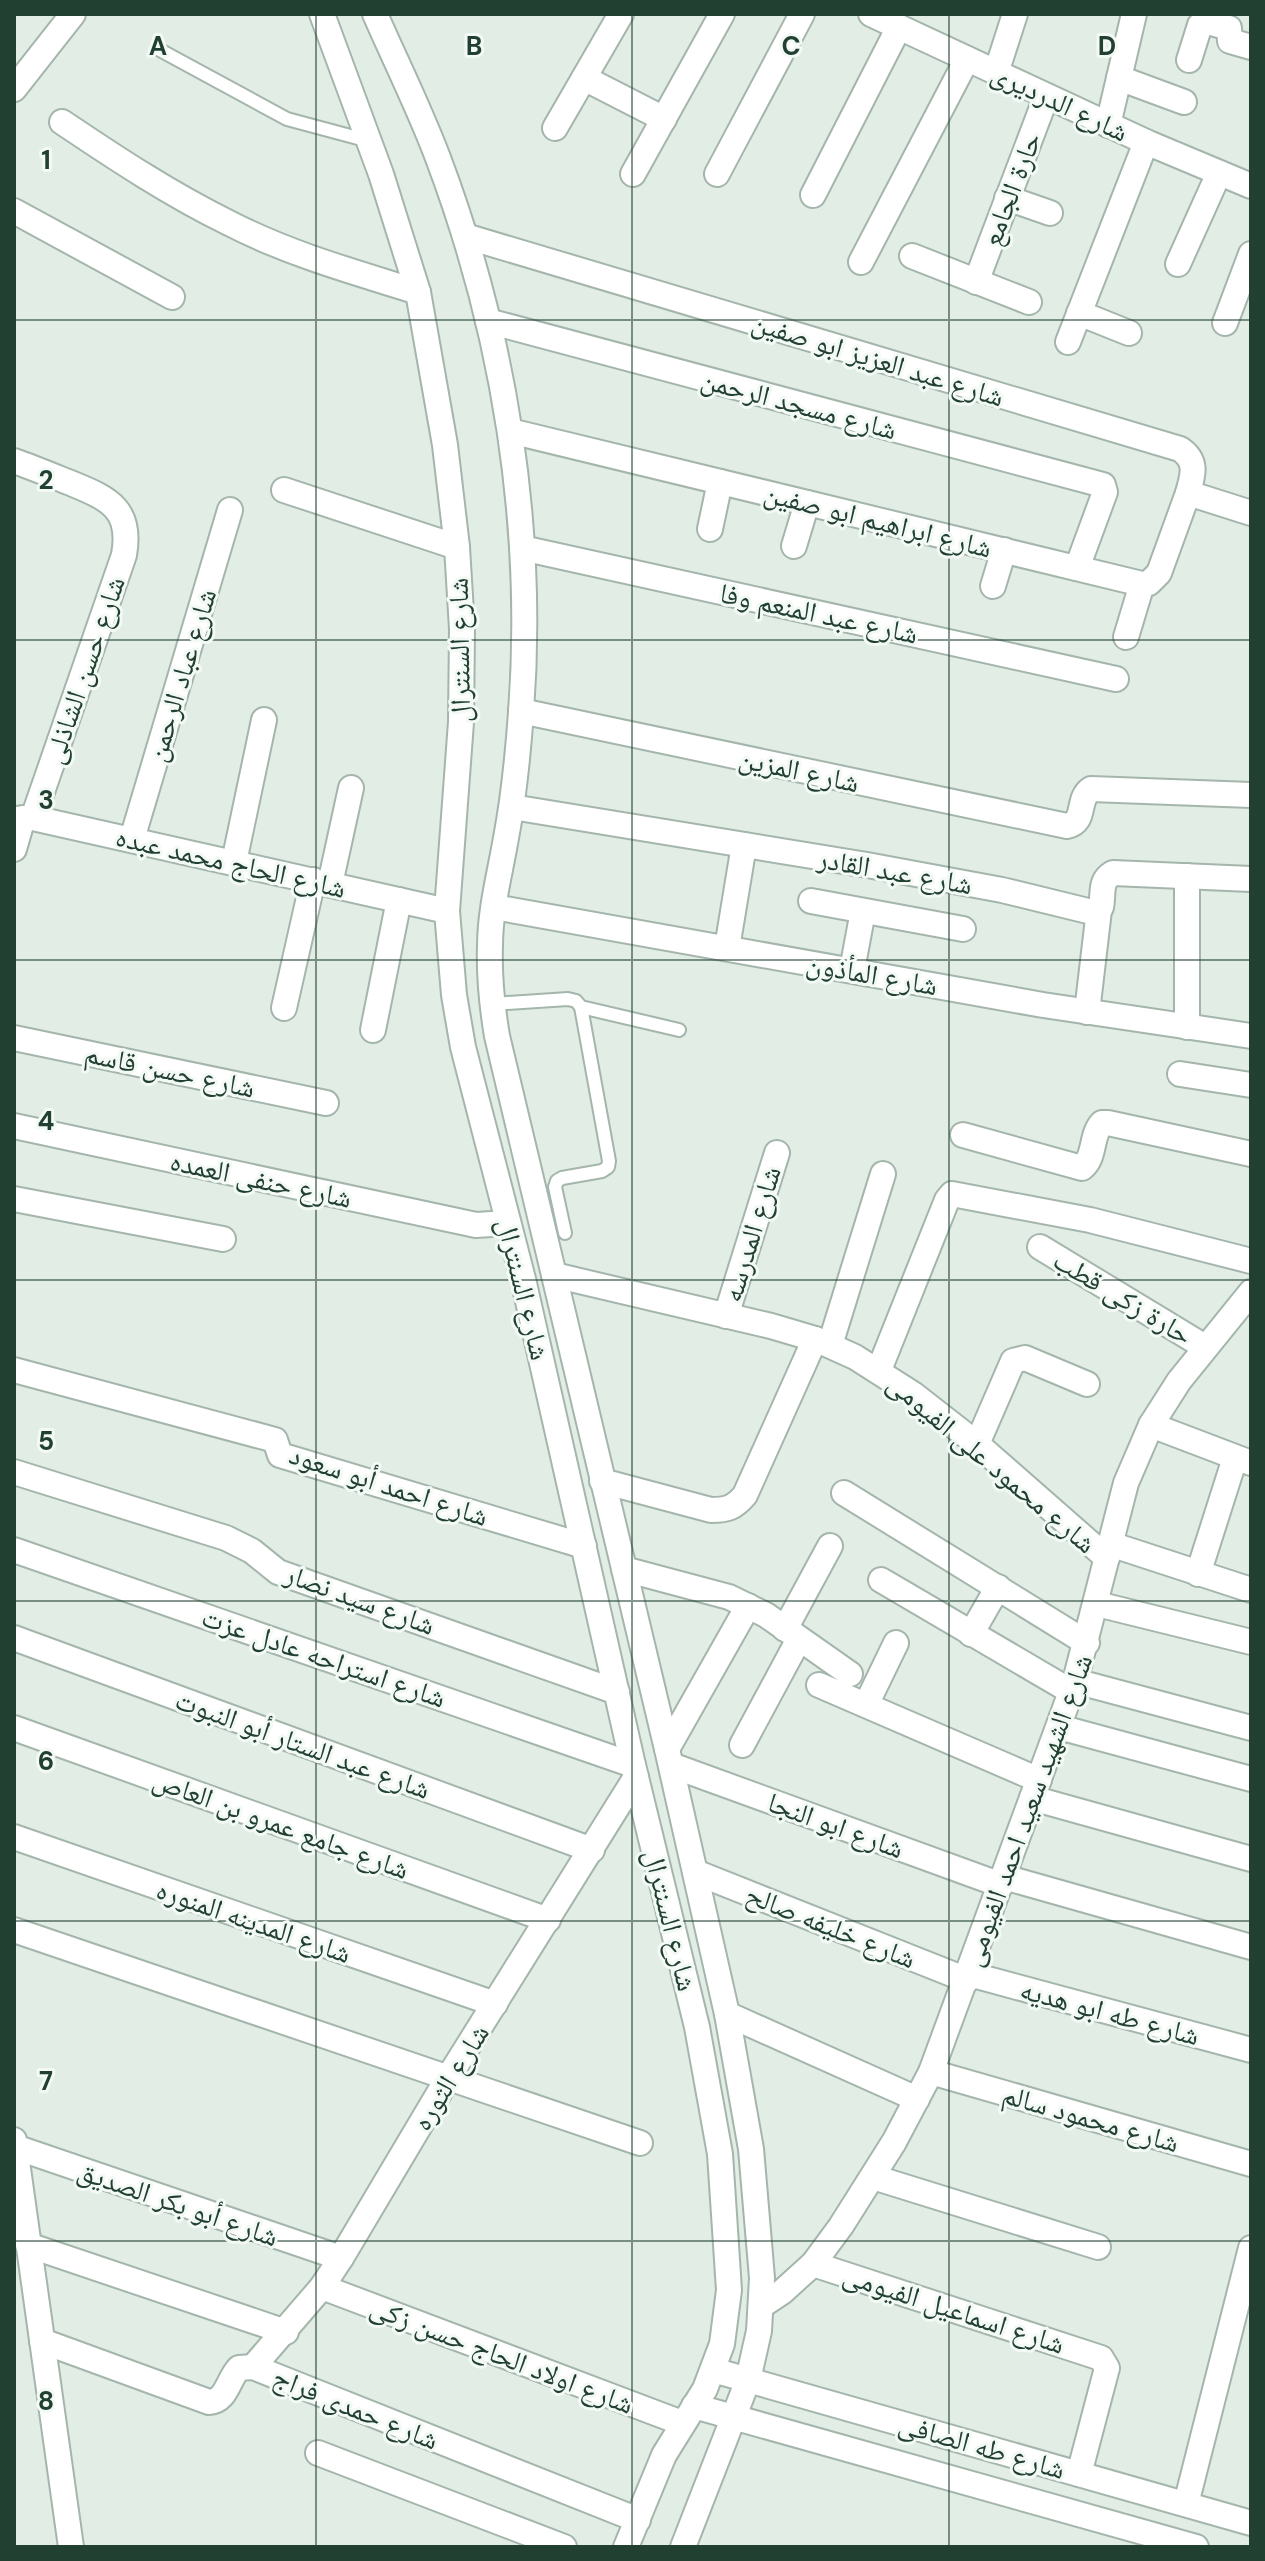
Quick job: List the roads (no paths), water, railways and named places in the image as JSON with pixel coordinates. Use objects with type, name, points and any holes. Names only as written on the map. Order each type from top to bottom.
[{"type":"street","points":[[14,89],[73,14]]},
{"type":"street","name":"شارع السنترال","points":[[322,14],[369,141],[418,292],[445,445],[457,547],[462,629],[461,722],[447,911],[448,942],[463,1047],[508,1223],[697,2027],[720,2154],[729,2290],[722,2344],[713,2370],[664,2455],[626,2547]]},
{"type":"street","name":"شارع السنترال","points":[[375,14],[437,157],[465,236],[488,321],[510,431],[522,548],[524,629],[521,711],[512,807],[489,943],[492,1004],[497,1036],[669,1757],[727,2014],[751,2149],[762,2264],[761,2306],[748,2380],[683,2547]]},
{"type":"street","points":[[555,128],[621,14]]},
{"type":"street","points":[[633,174],[722,14]]},
{"type":"street","points":[[717,174],[802,14]]},
{"type":"street","name":"شارع الدرديرى","points":[[871,14],[1046,97],[1251,186]]},
{"type":"street","points":[[996,73],[1015,14]]},
{"type":"street","points":[[1108,125],[1134,14]]},
{"type":"street","points":[[1189,60],[1204,21],[1229,28],[1230,41],[1251,47]]},
{"type":"street","points":[[813,195],[899,27]]},
{"type":"street","points":[[861,262],[967,59]]},
{"type":"street","points":[[584,78],[664,119]]},
{"type":"street","points":[[1119,78],[1184,102]]},
{"type":"street","name":"حارة الجامع","points":[[976,282],[1046,97]]},
{"type":"street","points":[[62,122],[144,178],[232,225],[323,263],[418,292]]},
{"type":"street","points":[[1068,342],[1146,142]]},
{"type":"street","points":[[1178,264],[1219,173]]},
{"type":"street","points":[[1007,198],[1050,213]]},
{"type":"street","points":[[14,211],[172,297]]},
{"type":"street","name":"شارع عبد العزيز ابو صفين","points":[[465,236],[1180,449],[1187,454],[1194,472],[1188,493]]},
{"type":"street","points":[[1225,323],[1251,254]]},
{"type":"street","name":"حارة الجامع","points":[[912,256],[1029,302]]},
{"type":"street","points":[[1079,313],[1129,333]]},
{"type":"street","name":"شارع مسجد الرحمن","points":[[488,321],[1103,485],[1105,492],[1077,568]]},
{"type":"street","name":"شارع ابراهيم ابو صفين","points":[[510,431],[1142,584]]},
{"type":"street","name":"شارع حسن الشاذلى","points":[[14,461],[101,495],[115,506],[124,521],[127,538],[124,555],[14,849]]},
{"type":"street","points":[[710,529],[720,482]]},
{"type":"street","points":[[284,490],[457,547]]},
{"type":"street","points":[[1126,637],[1142,584],[1149,583],[1159,573],[1188,493],[1251,513]]},
{"type":"street","points":[[794,546],[807,503]]},
{"type":"street","name":"شارع عباد الرحمن","points":[[132,839],[230,510]]},
{"type":"street","name":"شارع عبد المنعم وفا","points":[[522,548],[1116,679]]},
{"type":"street","points":[[993,586],[1004,550]]},
{"type":"street","name":"شارع المزين","points":[[521,711],[1067,826],[1079,820],[1083,798],[1091,789],[1251,795]]},
{"type":"street","points":[[234,862],[264,720]]},
{"type":"street","points":[[284,1008],[351,788]]},
{"type":"street","name":"شارع عبد القادر","points":[[512,807],[1002,890],[1086,911],[1099,910]]},
{"type":"street","name":"شارع الحاج محمد عبده","points":[[24,818],[132,839],[447,911]]},
{"type":"street","points":[[727,948],[744,845]]},
{"type":"street","points":[[1087,1012],[1106,877],[1113,873],[1251,879]]},
{"type":"street","points":[[1187,876],[1187,1027]]},
{"type":"street","points":[[373,1030],[399,900]]},
{"type":"street","points":[[811,901],[963,929]]},
{"type":"street","name":"شارع المأذون","points":[[494,907],[1087,1012],[1251,1036]]},
{"type":"street","points":[[852,970],[863,911]]},
{"type":"street","points":[[448,942],[489,943]]},
{"type":"street","name":"شارع حسن قاسم","points":[[14,1038],[326,1103]]},
{"type":"street","points":[[1180,1074],[1251,1085]]},
{"type":"street","points":[[963,1135],[1082,1168],[1089,1161],[1096,1130],[1102,1123],[1251,1154]]},
{"type":"street","name":"شارع حنفى العمده","points":[[14,1126],[476,1225],[508,1223]]},
{"type":"street","name":"شارع المدرسه","points":[[726,1316],[777,1153]]},
{"type":"street","points":[[602,1481],[711,1510],[727,1510],[736,1506],[745,1495],[823,1342],[883,1174]]},
{"type":"street","points":[[879,1370],[952,1194],[1090,1220],[1251,1261]]},
{"type":"street","points":[[14,1199],[223,1239]]},
{"type":"street","name":"حارة زكى قطب","points":[[1040,1247],[1205,1347]]},
{"type":"street","name":"شارع محمود على الفيومى","points":[[554,1275],[823,1342],[879,1370],[977,1444],[1109,1551]]},
{"type":"street","name":"شارع الشهيد سعيد احمد الفيومى","points":[[761,2306],[813,2264],[873,2177],[931,2072],[1074,1687],[1126,1483],[1151,1425],[1179,1381],[1251,1292]]},
{"type":"street","points":[[977,1444],[1013,1361],[1025,1358],[1087,1384]]},
{"type":"street","name":"شارع احمد أبو سعود","points":[[14,1370],[275,1440],[280,1455],[584,1546]]},
{"type":"street","points":[[1151,1425],[1243,1461],[1198,1574]]},
{"type":"street","name":"شارع سيد نصار","points":[[14,1472],[226,1538],[252,1551],[278,1572],[617,1692]]},
{"type":"street","points":[[844,1493],[1087,1643]]},
{"type":"street","points":[[742,1745],[830,1546]]},
{"type":"street","name":"شارع استراحه عادل عزت","points":[[14,1550],[635,1771]]},
{"type":"street","points":[[1109,1551],[1251,1590]]},
{"type":"street","points":[[624,1569],[729,1597],[748,1606],[850,1674]]},
{"type":"street","points":[[881,1580],[971,1634],[1074,1687],[1251,1728]]},
{"type":"street","points":[[971,1634],[998,1587]]},
{"type":"street","points":[[1097,1604],[1251,1642]]},
{"type":"street","points":[[669,1757],[748,1606]]},
{"type":"street","name":"شارع عبد الستار أبو النبوت","points":[[14,1638],[592,1850]]},
{"type":"street","points":[[866,1705],[896,1643]]},
{"type":"street","points":[[819,1685],[1035,1789],[1251,1859]]},
{"type":"street","points":[[1059,1727],[1251,1779]]},
{"type":"street","name":"شارع جامع عمرو بن العاص","points":[[14,1728],[548,1920]]},
{"type":"street","name":"شارع ابو النجا","points":[[669,1757],[1002,1881],[1251,1947]]},
{"type":"street","name":"شارع الثوره","points":[[253,2367],[286,2332],[341,2258],[448,2078],[592,1850],[635,1771]]},
{"type":"street","name":"شارع المدينه المنوره","points":[[14,1837],[495,2004]]},
{"type":"street","name":"شارع خليفه صالح","points":[[695,1872],[968,1977]]},
{"type":"street","points":[[14,1930],[640,2143]]},
{"type":"street","name":"شارع طه ابو هديه","points":[[968,1977],[1251,2050]]},
{"type":"street","points":[[727,2014],[917,2099]]},
{"type":"street","name":"شارع محمود سالم","points":[[931,2072],[1251,2164]]},
{"type":"street","points":[[14,2140],[71,2547]]},
{"type":"street","name":"شارع أبو بكر الصديق","points":[[15,2147],[341,2258]]},
{"type":"street","points":[[873,2177],[1098,2247]]},
{"type":"street","points":[[28,2245],[286,2332]]},
{"type":"street","points":[[1186,2504],[1251,2248]]},
{"type":"street","name":"شارع اسماعيل الفيومى","points":[[813,2264],[1096,2355],[1106,2362],[1079,2474]]},
{"type":"street","name":"شارع اولاد الحاج حسن زكى","points":[[322,2287],[688,2415]]},
{"type":"street","name":"شارع حمدى فراج","points":[[42,2341],[209,2402],[222,2398],[239,2368],[253,2367],[638,2520]]},
{"type":"street","name":"شارع طه الصافى","points":[[713,2370],[1251,2523]]},
{"type":"street","name":"شارع طه الصافى","points":[[688,2415],[735,2419],[1196,2547]]},
{"type":"street","points":[[318,2453],[564,2547]]},
{"type":"lane","points":[[158,49],[287,119],[369,141]]},
{"type":"lane","points":[[492,1004],[568,999],[576,1001],[581,1007],[609,1164],[602,1171],[557,1181],[555,1187],[565,1233]]},
{"type":"lane","points":[[581,1007],[679,1030]]}]
